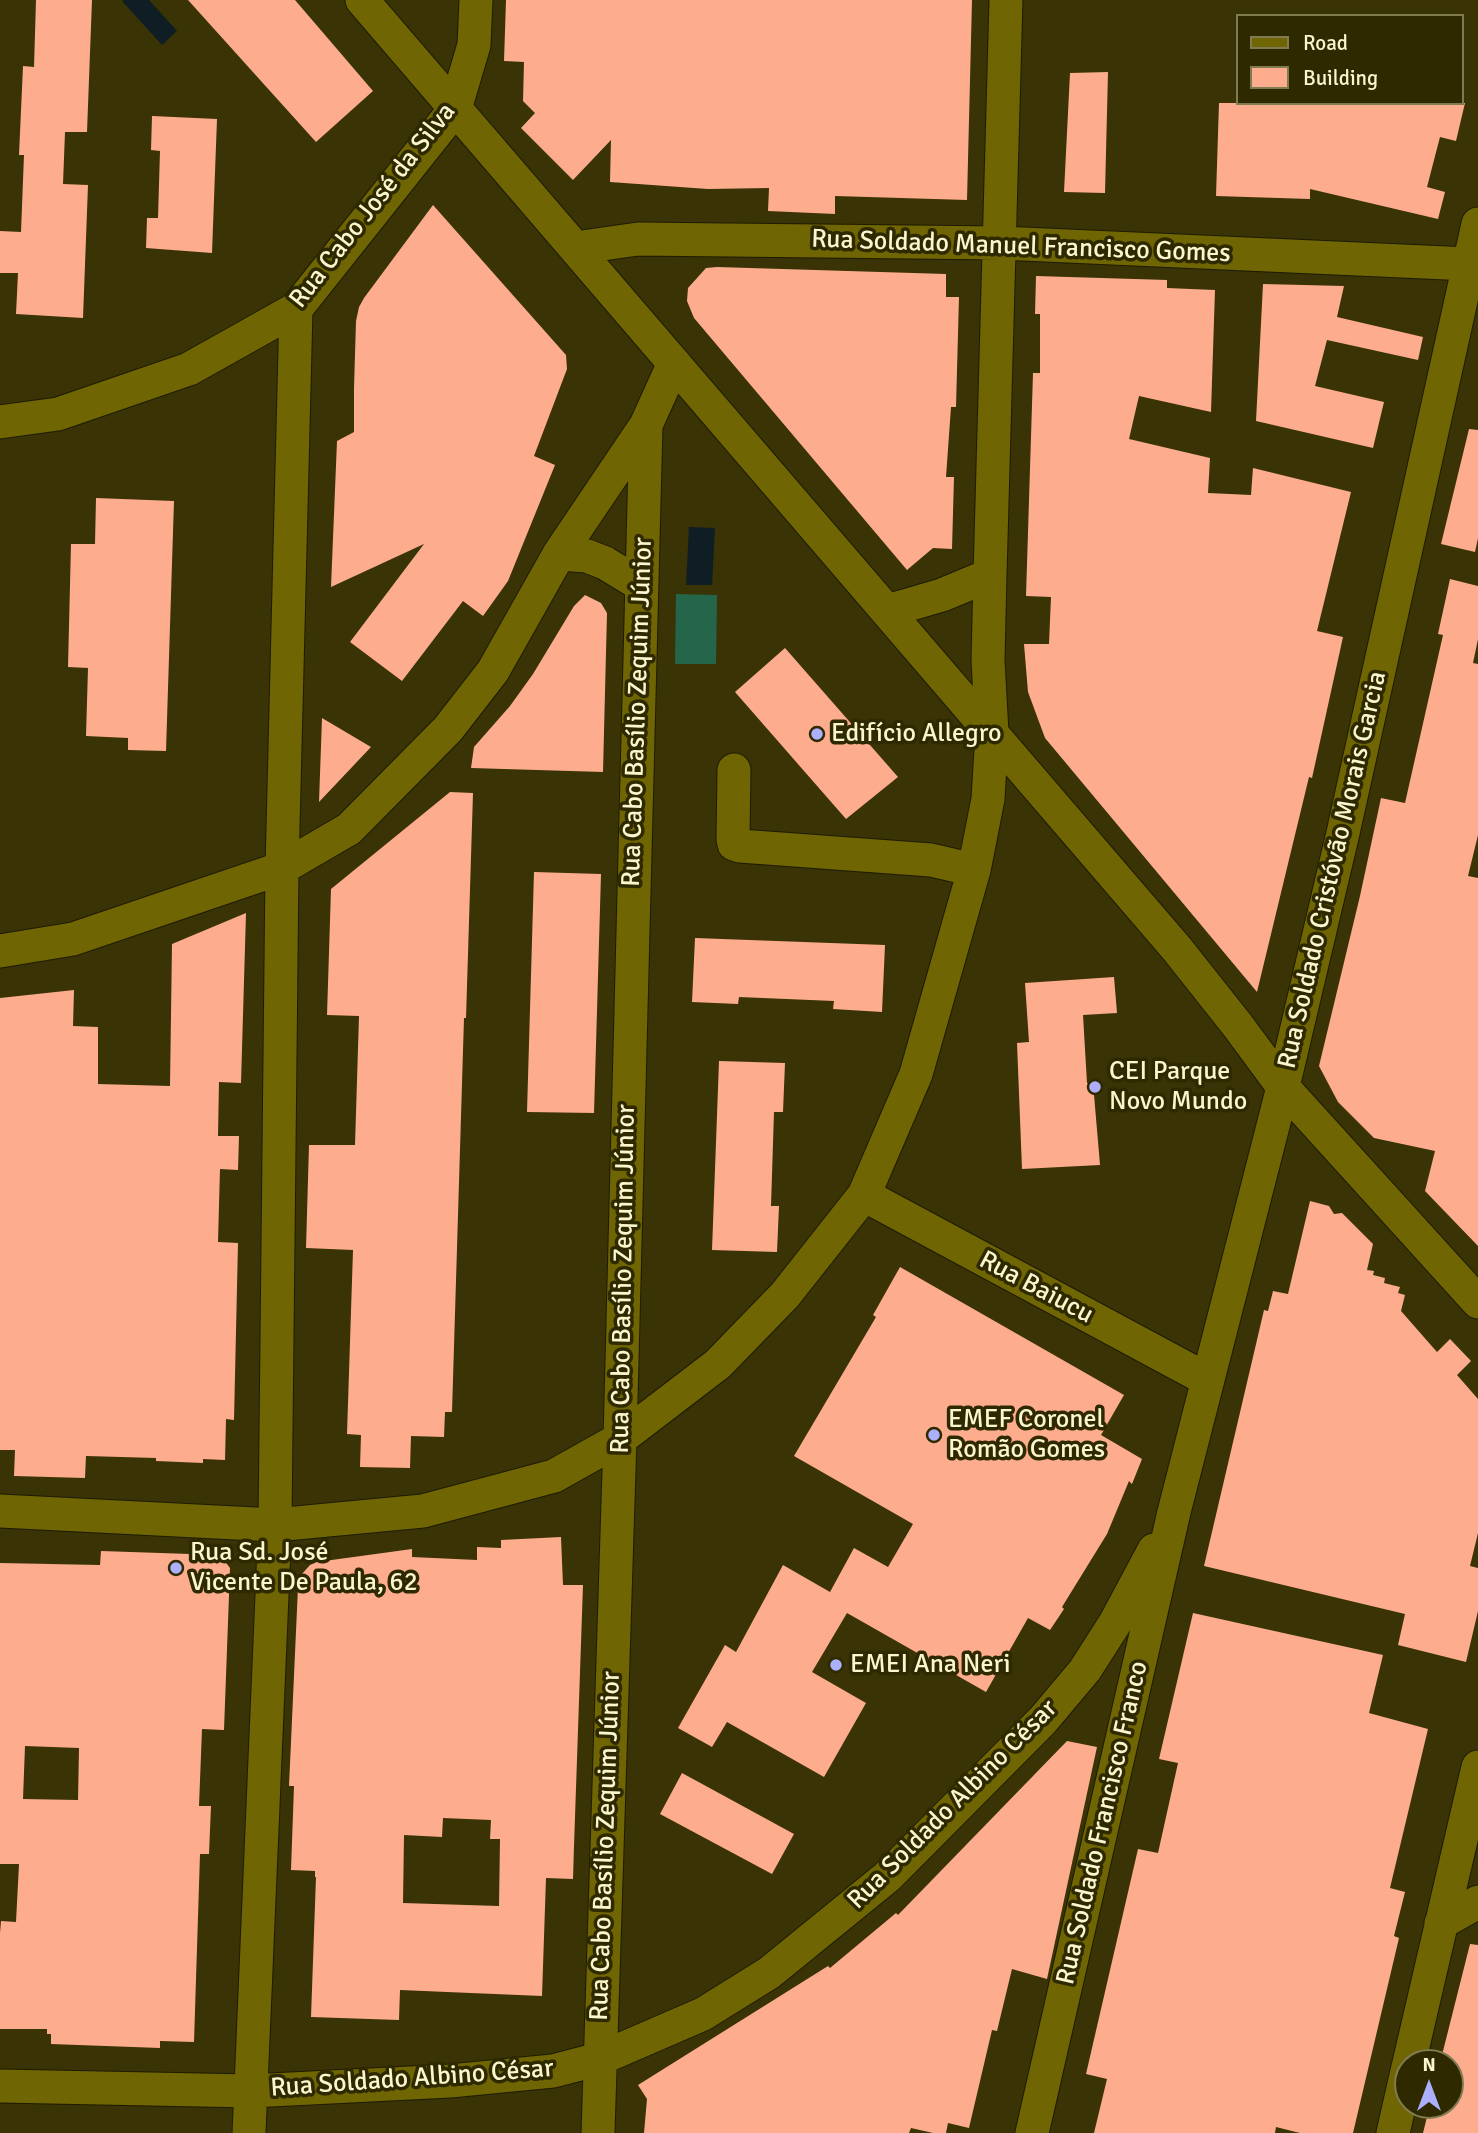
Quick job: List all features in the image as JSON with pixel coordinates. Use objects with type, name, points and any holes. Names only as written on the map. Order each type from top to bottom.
[{"type":"street","points":[[362,0],[1177,949],[1283,1087],[1478,1302]]},
{"type":"street","name":"Rua Cabo José da Silva","points":[[0,422],[58,414],[189,369],[296,309],[455,109],[474,45],[475,0]]},
{"type":"street","points":[[0,1511],[275,1525],[423,1511],[554,1476],[620,1439],[718,1364],[785,1295],[864,1195],[916,1074],[974,870],[988,799],[992,733],[988,660],[1006,0]]},
{"type":"street","name":"Rua Soldado Cristóvão Morais Garcia","points":[[1174,1512],[1283,1087],[1343,833],[1478,224]]},
{"type":"street","name":"Rua Soldado Manuel Francisco Gomes","points":[[575,248],[638,239],[1000,243],[1469,264]]},
{"type":"street","points":[[249,2133],[275,1525],[282,868],[296,309]]},
{"type":"street","points":[[0,951],[73,939],[282,868],[349,829],[448,729],[493,671],[559,554],[646,425],[674,363]]},
{"type":"street","name":"Rua Cabo Basílio Zequim Júnior","points":[[598,2133],[620,1439],[646,425]]},
{"type":"street","points":[[559,554],[587,556],[605,563],[641,585]]},
{"type":"street","points":[[887,611],[942,595],[990,575]]},
{"type":"street","points":[[734,770],[734,844],[931,860],[974,870]]},
{"type":"street","name":"Rua Baiucu","points":[[864,1195],[1208,1380]]},
{"type":"street","name":"Rua Soldado Albino César","points":[[0,2086],[251,2091],[450,2081],[553,2071],[599,2059],[703,2014],[769,1973],[887,1877],[1043,1720],[1084,1670],[1115,1623],[1174,1512]]},
{"type":"street","name":"Rua Soldado Francisco Franco","points":[[1032,2133],[1174,1512]]},
{"type":"street","points":[[1412,2049],[1478,1767]]},
{"type":"street","points":[[1441,1923],[1478,1902]]},
{"type":"green space","points":[[676,594],[717,595],[716,664],[675,664]]},
{"type":"shaded area","points":[[149,0],[177,31],[162,45],[122,1]]},
{"type":"shaded area","points":[[689,527],[715,528],[712,585],[686,585]]},
{"type":"building","points":[[36,0],[92,0],[87,132],[65,132],[63,184],[88,185],[83,318],[16,314],[18,273],[0,273],[0,231],[21,232],[24,155],[19,155],[23,66],[34,67]]},
{"type":"building","points":[[188,0],[295,0],[373,91],[316,142]]},
{"type":"building","points":[[506,0],[972,0],[967,200],[835,196],[835,214],[768,211],[769,188],[708,189],[610,182],[611,140],[573,180],[521,128],[535,113],[523,101],[524,62],[504,61]]},
{"type":"building","points":[[1108,72],[1105,193],[1064,192],[1070,73]]},
{"type":"building","points":[[1219,103],[1465,103],[1456,141],[1440,137],[1427,187],[1445,192],[1438,219],[1310,189],[1310,199],[1216,196]]},
{"type":"building","points":[[152,116],[217,119],[212,253],[146,248],[147,218],[158,218],[160,151],[151,150]]},
{"type":"building","points":[[433,205],[566,355],[567,369],[534,456],[555,465],[508,581],[483,616],[463,601],[402,681],[350,642],[424,544],[331,587],[337,441],[354,432],[356,321],[359,307]]},
{"type":"building","points":[[706,268],[946,274],[946,297],[959,297],[956,407],[951,407],[946,477],[954,477],[952,549],[933,548],[907,570],[694,318],[687,301],[688,288]]},
{"type":"building","points":[[1036,276],[1167,280],[1167,288],[1215,290],[1211,412],[1139,396],[1129,439],[1210,458],[1208,493],[1251,495],[1253,468],[1351,492],[1317,631],[1343,637],[1312,778],[1309,777],[1257,992],[1045,738],[1028,692],[1024,644],[1049,644],[1051,597],[1026,596],[1033,373],[1040,373],[1040,314],[1035,314]]},
{"type":"building","points":[[1263,284],[1344,286],[1337,317],[1423,337],[1418,360],[1327,340],[1315,386],[1384,402],[1373,448],[1256,421]]},
{"type":"building","points":[[1469,429],[1478,430],[1478,538],[1475,552],[1441,544]]},
{"type":"building","points":[[96,498],[174,501],[166,751],[128,750],[128,738],[86,736],[88,668],[68,667],[71,544],[95,544]]},
{"type":"building","points":[[1450,579],[1478,586],[1478,639],[1473,663],[1478,664],[1478,835],[1468,876],[1478,878],[1478,1246],[1425,1191],[1435,1151],[1374,1138],[1338,1102],[1319,1066],[1381,798],[1405,803],[1443,635],[1438,634]]},
{"type":"building","points":[[585,595],[601,603],[607,613],[603,772],[471,768],[474,747],[510,706],[533,674],[574,606]]},
{"type":"building","name":"Edifício Allegro","points":[[785,648],[898,777],[846,819],[735,692]]},
{"type":"building","points":[[322,718],[371,747],[319,802]]},
{"type":"building","points":[[450,792],[473,793],[452,1412],[445,1412],[444,1437],[411,1436],[410,1468],[360,1467],[361,1435],[347,1434],[353,1250],[306,1248],[309,1145],[355,1145],[359,1016],[327,1015],[331,889]]},
{"type":"building","points":[[534,872],[601,874],[594,1113],[527,1112]]},
{"type":"building","points":[[246,913],[241,1083],[219,1082],[218,1136],[239,1136],[238,1170],[220,1169],[218,1242],[238,1243],[234,1420],[226,1419],[225,1460],[203,1459],[203,1463],[156,1461],[156,1458],[86,1456],[85,1478],[14,1476],[15,1450],[0,1450],[0,998],[74,990],[73,1026],[98,1027],[98,1084],[170,1086],[172,944]]},
{"type":"building","points":[[695,938],[885,945],[882,1012],[833,1009],[834,1001],[739,997],[738,1004],[692,1002]]},
{"type":"building","points":[[1114,977],[1117,1013],[1083,1015],[1087,1083],[1093,1083],[1100,1165],[1022,1169],[1017,1043],[1029,1042],[1025,983]]},
{"type":"building","points":[[719,1061],[785,1063],[783,1112],[774,1112],[771,1206],[779,1206],[777,1252],[712,1250]]},
{"type":"building","points":[[1310,1201],[1329,1206],[1334,1214],[1342,1213],[1373,1244],[1367,1270],[1374,1271],[1373,1275],[1385,1278],[1384,1283],[1400,1287],[1398,1293],[1405,1295],[1401,1311],[1437,1352],[1450,1339],[1471,1361],[1457,1375],[1478,1399],[1478,1533],[1470,1566],[1478,1568],[1478,1611],[1466,1662],[1398,1645],[1405,1614],[1204,1566],[1264,1310],[1268,1311],[1273,1291],[1288,1294]]},
{"type":"building","name":"EMEF Coronel Romão Gomes","points":[[900,1267],[1124,1395],[1101,1435],[1142,1459],[1132,1484],[1129,1481],[1107,1534],[1050,1630],[1028,1618],[986,1692],[847,1613],[812,1672],[866,1703],[824,1777],[727,1722],[712,1747],[678,1728],[725,1645],[736,1652],[783,1565],[830,1592],[854,1548],[888,1567],[913,1524],[794,1456],[876,1317],[873,1315]]},
{"type":"building","points":[[561,1537],[563,1585],[583,1585],[573,1879],[546,1878],[542,1996],[400,1990],[399,2020],[311,2017],[316,1877],[315,1871],[291,1870],[294,1786],[289,1786],[298,1587],[301,1575],[317,1562],[412,1549],[412,1557],[477,1560],[477,1547],[501,1548],[501,1540]],"holes":[[[443,1818],[491,1820],[490,1839],[500,1839],[499,1906],[403,1903],[404,1835],[442,1837]]]},
{"type":"building","points":[[101,1551],[220,1555],[230,1568],[224,1730],[202,1729],[199,1806],[211,1806],[209,1854],[200,1854],[194,2042],[160,2041],[160,2048],[51,2044],[51,2034],[47,2034],[47,2029],[0,2029],[1,1921],[16,1922],[19,1864],[0,1864],[0,1563],[100,1565]],"holes":[[[25,1746],[79,1748],[78,1800],[23,1799]]]},
{"type":"building","points":[[1193,1613],[1383,1655],[1369,1713],[1428,1729],[1390,1888],[1405,1892],[1394,1936],[1399,1938],[1353,2133],[1300,2133],[1276,2127],[1275,2133],[1094,2133],[1107,2079],[1086,2074],[1138,1849],[1158,1853],[1178,1763],[1159,1759]]},
{"type":"building","points":[[1067,1741],[1097,1747],[1047,1979],[1012,1969],[997,2031],[992,2030],[969,2128],[948,2123],[946,2133],[911,2128],[909,2133],[644,2133],[647,2099],[638,2085],[828,1966],[830,1968],[896,1913],[898,1915]]},
{"type":"building","points":[[682,1773],[794,1834],[772,1874],[660,1814]]},
{"type":"building","points":[[1470,1944],[1478,1945],[1478,2133],[1423,2133],[1426,2119],[1464,2119],[1464,2049],[1444,2049]]},
{"type":"place","name":"Edifício Allegro","points":[[817,734]]},
{"type":"place","name":"CEI Parque Novo Mundo","points":[[1095,1087]]},
{"type":"place","name":"EMEF Coronel Romão Gomes","points":[[934,1435]]},
{"type":"place","name":"Rua Sd. José Vicente De Paula, 62","points":[[176,1568]]},
{"type":"place","name":"EMEI Ana Neri","points":[[836,1665]]}]
